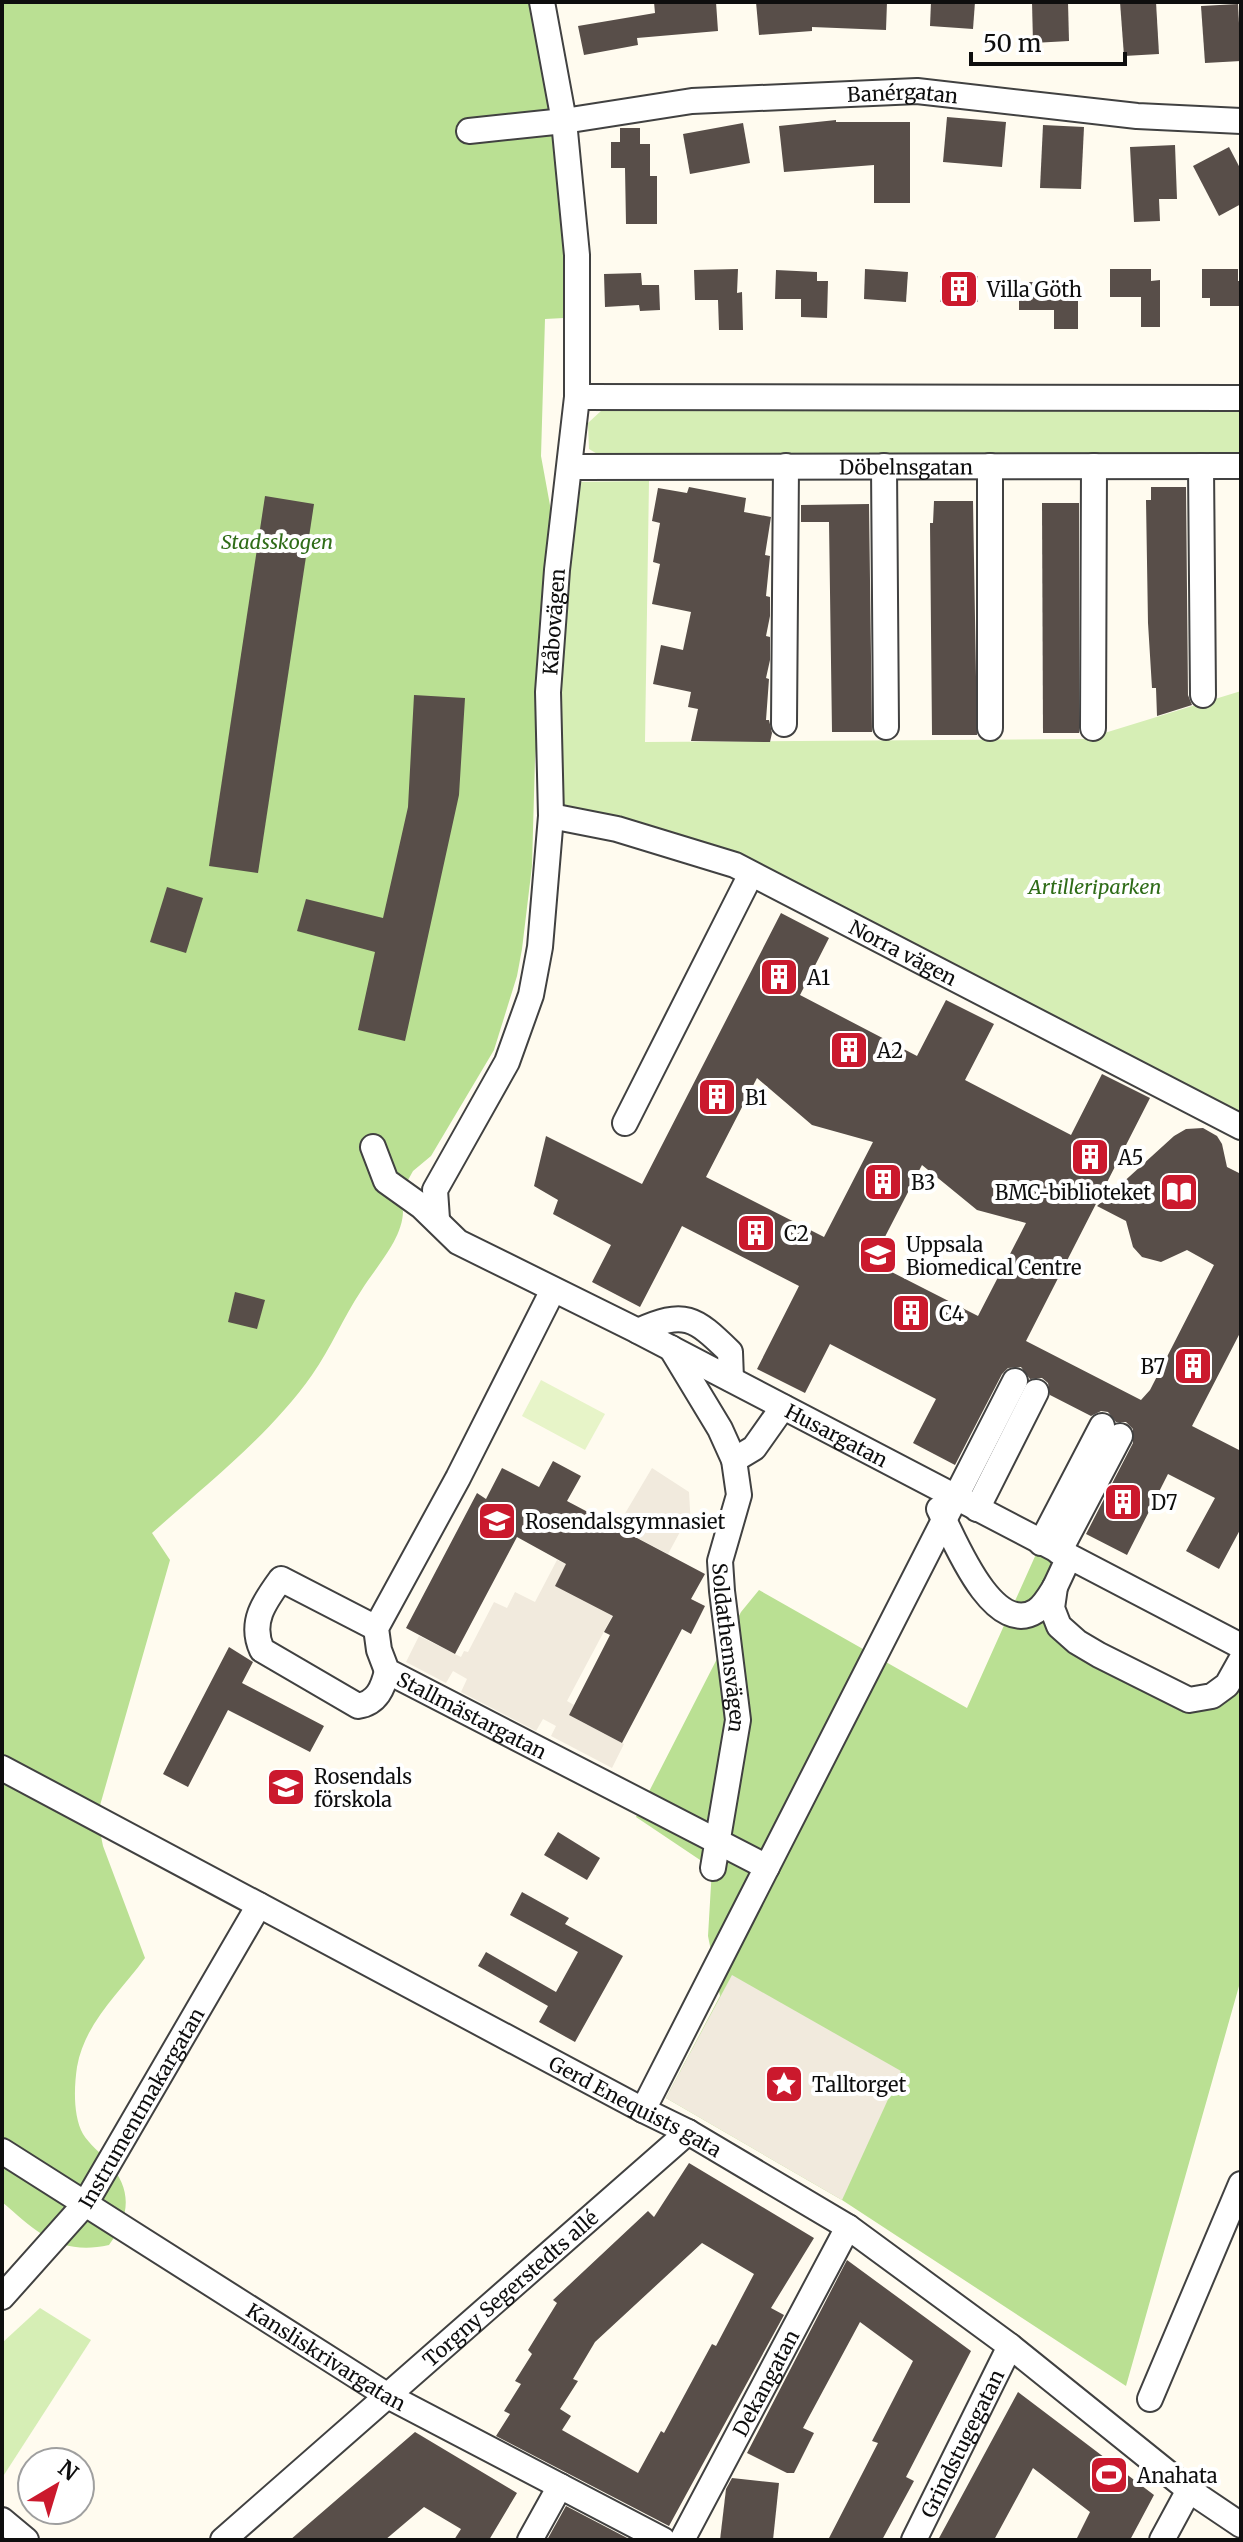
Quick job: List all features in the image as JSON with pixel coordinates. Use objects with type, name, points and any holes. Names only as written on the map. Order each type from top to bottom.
[{"type":"street","name":"Kåbovägen","points":[[437,1219],[435,1190],[507,1062],[531,995],[540,947],[551,816],[548,692],[557,570],[577,397],[577,255],[564,121],[542,2]]},
{"type":"street","name":"Banérgatan","points":[[469,131],[564,121],[692,101],[917,91],[1137,116],[1241,121]]},
{"type":"street","points":[[577,397],[1241,398]]},
{"type":"street","points":[[784,724],[786,466]]},
{"type":"street","points":[[884,466],[886,727]]},
{"type":"street","points":[[990,466],[990,728]]},
{"type":"street","points":[[1093,728],[1094,466]]},
{"type":"street","points":[[1201,466],[1203,695]]},
{"type":"street","name":"Döbelnsgatan","points":[[570,467],[1241,466]]},
{"type":"street","name":"Norra vägen","points":[[551,816],[617,829],[735,865],[1241,1127]]},
{"type":"street","points":[[625,1123],[751,874]]},
{"type":"street","name":"Husargatan","points":[[373,1147],[386,1181],[437,1219],[458,1242],[638,1331],[917,1478],[949,1508],[977,1509],[1241,1646]]},
{"type":"street","points":[[387,1671],[378,1696],[358,1706],[262,1650],[256,1639],[259,1612],[281,1579],[376,1628],[458,1478],[553,1290]]},
{"type":"street","points":[[638,1331],[666,1318],[694,1322],[705,1328],[730,1352],[731,1379]]},
{"type":"street","name":"Soldathemsvägen","points":[[671,1348],[720,1429],[734,1460],[739,1495],[720,1561],[738,1720],[713,1868]]},
{"type":"street","points":[[643,2110],[949,1508],[1026,1387],[977,1509]]},
{"type":"street","points":[[734,1460],[754,1448],[783,1407]]},
{"type":"street","points":[[1111,1431],[1056,1551],[1052,1608],[1059,1626],[1077,1642],[1189,1700],[1212,1696],[1220,1691],[1227,1685],[1241,1660]]},
{"type":"street","points":[[949,1508],[979,1587],[1005,1611],[1020,1617],[1035,1612],[1055,1587]]},
{"type":"street","name":"Stallmästargatan","points":[[376,1628],[379,1650],[387,1671],[767,1867]]},
{"type":"street","name":"Gerd Enequists gata","points":[[2,1768],[688,2132],[848,2227],[1010,2346],[1236,2524]]},
{"type":"street","name":"Instrumentmakargatan","points":[[2,2297],[85,2204],[259,1905]]},
{"type":"street","name":"Torgny Segerstedts allé","points":[[223,2540],[688,2132]]},
{"type":"street","name":"Kansliskrivargatan","points":[[2,2151],[388,2396],[663,2540]]},
{"type":"street","points":[[1150,2399],[1241,2184]]},
{"type":"street","name":"Dekangatan","points":[[682,2540],[848,2227]]},
{"type":"street","name":"Grindstugegatan","points":[[914,2540],[1010,2346]]},
{"type":"street","points":[[530,2540],[560,2486]]},
{"type":"street","points":[[1162,2540],[1189,2490]]},
{"type":"street","points":[[2,2520],[26,2540]]},
{"type":"green space","name":"Stadsskogen","points":[[2,2],[531,2],[553,123],[563,220],[564,318],[545,319],[541,456],[554,527],[535,760],[532,866],[517,976],[494,1050],[431,1156],[413,1171],[397,1200],[403,1211],[402,1222],[393,1243],[355,1301],[319,1365],[277,1419],[152,1533],[170,1560],[97,1816],[103,1846],[145,1958],[95,2022],[77,2067],[77,2119],[86,2138],[116,2172],[126,2203],[121,2224],[109,2245],[92,2248],[50,2239],[2,2202]]},
{"type":"green space","points":[[1241,408],[1241,455],[604,458],[589,449],[588,423],[602,410]]},
{"type":"green space","name":"Artilleriparken","points":[[649,481],[645,742],[1085,739],[1241,691],[1241,1127],[735,865],[551,816],[569,482]]},
{"type":"green space","points":[[541,1380],[605,1414],[585,1450],[522,1416]]},
{"type":"green space","points":[[1041,1543],[1069,1557],[1059,1626],[1189,1700],[1241,1660],[1241,1979],[1126,2386],[842,2200],[666,2098],[720,1996],[708,1936],[712,1868],[636,1817],[741,1612],[759,1590],[967,1708]]},
{"type":"green space","points":[[40,2308],[91,2340],[23,2446],[16,2446],[16,2456],[2,2478],[2,2343]]},
{"type":"shaded area","points":[[652,1468],[689,1492],[691,1527],[681,1530],[668,1554],[617,1527]]},
{"type":"shaded area","points":[[557,1560],[566,1564],[555,1586],[617,1607],[567,1701],[574,1705],[569,1715],[624,1744],[612,1768],[551,1736],[556,1726],[543,1719],[536,1731],[461,1692],[467,1679],[453,1671],[446,1683],[406,1662],[419,1636],[461,1657],[464,1651],[468,1652],[494,1602],[507,1608],[515,1592],[535,1602]]},
{"type":"shaded area","name":"Talltorget","points":[[732,1975],[901,2071],[842,2200],[666,2098]]},
{"type":"building","points":[[654,2],[716,2],[718,31],[637,38],[638,45],[584,55],[578,26],[655,13]]},
{"type":"building","points":[[756,2],[887,2],[886,30],[812,27],[812,31],[759,35]]},
{"type":"building","points":[[931,2],[975,2],[973,29],[930,26]]},
{"type":"building","points":[[1032,2],[1068,2],[1069,41],[1033,43]]},
{"type":"building","points":[[1120,2],[1156,2],[1159,54],[1124,56]]},
{"type":"building","points":[[1238,4],[1241,61],[1205,63],[1201,6]]},
{"type":"building","points":[[947,117],[1006,122],[1002,167],[943,162]]},
{"type":"building","points":[[836,120],[910,122],[910,203],[874,203],[874,165],[784,172],[779,126]]},
{"type":"building","points":[[743,123],[750,163],[690,174],[683,134]]},
{"type":"building","points":[[1043,125],[1084,127],[1081,189],[1040,188]]},
{"type":"building","points":[[620,128],[640,128],[640,144],[650,144],[650,176],[657,176],[657,224],[626,224],[625,168],[611,168],[611,142],[620,142]]},
{"type":"building","points":[[1175,145],[1177,199],[1159,199],[1160,221],[1134,222],[1130,147]]},
{"type":"building","points":[[1229,147],[1241,170],[1241,204],[1219,216],[1193,166]]},
{"type":"building","points":[[738,269],[737,293],[742,292],[743,330],[719,330],[718,300],[695,300],[694,270]]},
{"type":"building","points":[[865,269],[908,272],[906,302],[864,299]]},
{"type":"building","points":[[1110,269],[1151,269],[1151,281],[1160,280],[1160,327],[1141,327],[1141,297],[1110,297]]},
{"type":"building","points":[[1202,269],[1238,269],[1241,306],[1210,306],[1210,298],[1202,298]]},
{"type":"building","points":[[776,270],[817,272],[817,281],[828,281],[827,318],[801,317],[801,299],[775,299]]},
{"type":"building","points":[[641,273],[642,285],[659,285],[660,310],[640,311],[639,305],[605,307],[604,274]]},
{"type":"building","name":"Villa Göth","points":[[940,276],[978,276],[978,302],[940,302]]},
{"type":"building","points":[[1019,282],[1061,282],[1061,292],[1078,292],[1078,329],[1054,329],[1054,310],[1019,310]]},
{"type":"building","points":[[689,487],[746,498],[744,512],[771,517],[765,555],[770,556],[766,596],[770,597],[766,636],[770,637],[770,660],[766,678],[769,679],[766,720],[769,720],[772,733],[770,742],[691,741],[698,709],[688,707],[691,692],[653,684],[661,645],[683,650],[691,612],[652,604],[660,564],[653,562],[660,523],[652,521],[658,488],[687,493]]},
{"type":"building","points":[[1151,487],[1186,487],[1188,695],[1192,705],[1157,716],[1148,623],[1146,500],[1151,500]]},
{"type":"building","points":[[265,496],[314,504],[258,873],[209,866]]},
{"type":"building","points":[[934,501],[973,501],[977,735],[932,735],[930,523],[933,523]]},
{"type":"building","points":[[1042,503],[1079,503],[1079,733],[1043,733]]},
{"type":"building","points":[[869,504],[872,732],[832,732],[829,522],[801,522],[801,505]]},
{"type":"building","points":[[414,695],[465,698],[459,795],[405,1041],[358,1030],[375,952],[297,931],[306,899],[383,918],[408,807]]},
{"type":"building","points":[[167,887],[203,898],[186,953],[150,942]]},
{"type":"building","points":[[781,913],[829,938],[800,995],[917,1056],[946,1000],[994,1024],[965,1080],[1071,1135],[1102,1074],[1150,1098],[1026,1341],[1141,1400],[1150,1390],[1214,1265],[1187,1250],[1161,1262],[1142,1257],[1133,1247],[1126,1221],[1097,1206],[1174,1136],[1186,1129],[1203,1128],[1217,1136],[1227,1167],[1241,1174],[1241,1331],[1192,1426],[1241,1451],[1241,1528],[1219,1569],[1186,1551],[1215,1498],[1168,1474],[1127,1555],[1086,1534],[1133,1443],[1133,1429],[1126,1422],[1116,1422],[1108,1412],[1101,1411],[1091,1416],[1050,1395],[1048,1383],[1042,1378],[1030,1379],[1021,1367],[1008,1368],[1002,1374],[955,1465],[913,1443],[936,1399],[830,1344],[805,1393],[757,1369],[799,1286],[682,1226],[640,1307],[592,1282],[611,1245],[553,1214],[558,1200],[534,1186],[546,1136],[642,1184]],"holes":[[[757,1078],[812,1125],[873,1142],[824,1237],[706,1177]],[[922,1165],[977,1210],[1026,1223],[978,1316],[872,1262]]]},
{"type":"building","points":[[235,1292],[265,1300],[257,1329],[228,1322]]},
{"type":"building","name":"Rosendalsgymnasiet","points":[[553,1461],[581,1476],[567,1501],[705,1574],[691,1599],[705,1606],[691,1634],[682,1629],[622,1743],[569,1715],[610,1635],[604,1632],[613,1616],[555,1586],[566,1564],[517,1537],[455,1654],[406,1628],[477,1493],[486,1499],[502,1468],[539,1487]]},
{"type":"building","points":[[229,1647],[253,1662],[242,1683],[324,1726],[310,1752],[228,1710],[188,1787],[163,1774]]},
{"type":"building","points":[[558,1832],[600,1858],[587,1880],[544,1855]]},
{"type":"building","points":[[522,1892],[569,1918],[565,1924],[623,1956],[575,2042],[539,2022],[548,2006],[478,1966],[486,1952],[556,1992],[578,1952],[510,1915]]},
{"type":"building","points":[[689,2163],[814,2238],[771,2308],[784,2315],[669,2526],[496,2436],[510,2414],[504,2411],[521,2384],[515,2381],[532,2354],[528,2350],[557,2303],[553,2300],[648,2211],[654,2217]],"holes":[[[702,2243],[754,2274],[716,2346],[712,2344],[664,2433],[661,2431],[638,2473],[562,2430],[571,2416],[560,2409],[578,2381],[573,2379],[595,2342]]]},
{"type":"building","points":[[847,2260],[971,2351],[906,2477],[914,2481],[882,2540],[828,2540],[878,2443],[872,2441],[913,2361],[860,2322],[803,2428],[814,2433],[794,2473],[787,2473],[747,2453]]},
{"type":"building","points":[[1018,2392],[1154,2495],[1130,2540],[1076,2540],[1090,2512],[1033,2468],[994,2540],[938,2540]]},
{"type":"building","points":[[415,2432],[517,2493],[489,2540],[454,2540],[461,2529],[424,2507],[385,2540],[290,2540]]},
{"type":"building","points":[[732,2478],[779,2483],[773,2540],[720,2540],[726,2489]]},
{"type":"building","points":[[566,2506],[631,2540],[547,2540]]},
{"type":"place","name":"Villa Göth","points":[[959,289]]},
{"type":"place","name":"A1","points":[[779,977]]},
{"type":"place","name":"A2","points":[[849,1050]]},
{"type":"place","name":"B1","points":[[717,1097]]},
{"type":"place","name":"A5","points":[[1090,1157]]},
{"type":"place","name":"B3","points":[[883,1182]]},
{"type":"place","name":"BMC-biblioteket","points":[[1179,1192]]},
{"type":"place","name":"C2","points":[[756,1233]]},
{"type":"place","name":"Uppsala Biomedical Centre","points":[[878,1255]]},
{"type":"place","name":"C4","points":[[911,1313]]},
{"type":"place","name":"B7","points":[[1193,1366]]},
{"type":"place","name":"D7","points":[[1123,1502]]},
{"type":"place","name":"Rosendalsgymnasiet","points":[[497,1521]]},
{"type":"place","name":"Rosendals förskola","points":[[286,1787]]},
{"type":"place","name":"Talltorget","points":[[784,2084]]},
{"type":"place","name":"Anahata","points":[[1109,2475]]}]
